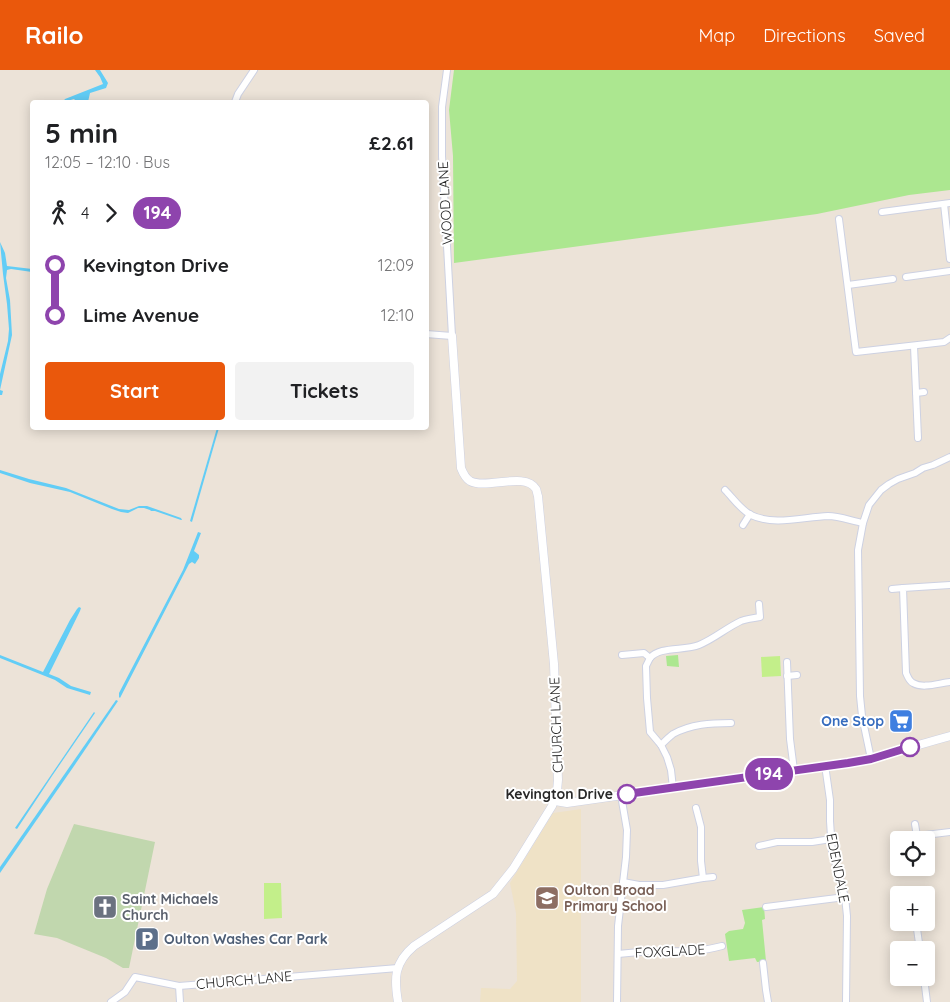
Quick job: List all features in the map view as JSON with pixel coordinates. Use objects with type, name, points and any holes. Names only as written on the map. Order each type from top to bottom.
[{"type":"street","points":[[236,100],[254,70]]},
{"type":"street","name":"WOOD LANE","points":[[447,70],[442,108],[442,156],[452,336]]},
{"type":"street","points":[[882,212],[947,203],[950,259]]},
{"type":"street","points":[[839,219],[856,352],[944,342],[950,338]]},
{"type":"street","points":[[906,277],[950,271]]},
{"type":"street","points":[[848,285],[893,279]]},
{"type":"street","points":[[429,334],[452,336]]},
{"type":"street","name":"CHURCH LANE","points":[[111,1002],[124,992],[135,977],[179,986],[398,968],[405,953],[493,894],[513,869],[555,801],[558,791],[558,780],[554,664],[538,496],[536,488],[530,483],[523,481],[479,484],[471,482],[465,476],[461,468],[452,336]]},
{"type":"street","points":[[914,346],[918,438]]},
{"type":"street","points":[[916,393],[924,392]]},
{"type":"street","points":[[871,759],[860,696],[858,550],[863,523],[869,505],[881,490],[898,479],[950,457]]},
{"type":"street","points":[[725,490],[745,511],[768,519],[831,516],[863,523]]},
{"type":"street","points":[[743,525],[750,514]]},
{"type":"street","points":[[892,589],[950,585]]},
{"type":"street","points":[[903,588],[906,673],[908,680],[922,686],[950,682]]},
{"type":"street","points":[[673,788],[669,764],[661,745],[650,732],[646,666],[650,658],[660,651],[699,645],[742,621],[760,617],[759,604]]},
{"type":"street","points":[[622,655],[644,653],[650,658]]},
{"type":"street","points":[[787,662],[790,739],[794,770]]},
{"type":"street","points":[[788,676],[798,675]]},
{"type":"street","points":[[661,745],[673,734],[692,727],[702,724],[731,723]]},
{"type":"street","points":[[555,801],[567,802],[621,795],[871,759],[950,736]]},
{"type":"street","name":"EDENDALE","points":[[825,765],[830,800],[832,851],[845,896],[847,916],[846,1002]]},
{"type":"street","points":[[617,1002],[618,926],[628,830],[621,795]]},
{"type":"street","points":[[696,808],[701,827],[703,878]]},
{"type":"street","points":[[915,824],[917,836],[950,832]]},
{"type":"street","points":[[759,846],[777,842],[812,842],[831,839]]},
{"type":"street","points":[[623,882],[639,885],[664,885],[713,877]]},
{"type":"street","points":[[766,907],[845,896]]},
{"type":"street","name":"FOXGLADE","points":[[618,954],[650,951],[682,952],[706,950],[722,946]]},
{"type":"street","points":[[763,964],[768,1002]]},
{"type":"street","points":[[398,968],[395,983],[398,1002]]},
{"type":"street","points":[[179,986],[180,1002]]},
{"type":"street","points":[[925,986],[927,1002]]},
{"type":"shaded area","name":"Oulton Broad Primary School","points":[[581,809],[581,1002],[480,1002],[481,988],[510,989],[517,981],[516,913],[510,883],[553,813]]},
{"type":"green space","points":[[454,70],[950,70],[950,190],[909,195],[817,214],[454,263],[453,156],[449,110]]},
{"type":"green space","points":[[678,655],[679,667],[667,666],[666,656]]},
{"type":"green space","points":[[780,656],[781,676],[762,677],[761,657]]},
{"type":"green space","points":[[74,824],[155,842],[129,968],[123,968],[106,958],[57,938],[34,934],[47,889]]},
{"type":"green space","points":[[264,883],[281,883],[282,918],[264,919]]},
{"type":"green space","points":[[764,907],[765,919],[762,920],[766,961],[757,962],[755,958],[729,961],[725,934],[729,931],[743,929],[745,923],[742,910]]},
{"type":"water","points":[[95,70],[100,70],[108,83],[106,88],[90,93],[88,100],[64,100],[103,84]]},
{"type":"water","points":[[0,242],[5,253],[7,266],[30,269],[30,272],[7,270],[6,278],[10,300],[12,335],[0,390],[0,374],[9,329]]},
{"type":"water","points":[[216,430],[218,430],[192,522],[190,521]]},
{"type":"water","points":[[0,470],[66,488],[119,509],[129,510],[139,506],[147,506],[182,520],[144,508],[138,508],[128,513],[121,512],[70,492],[30,483],[0,473]]},
{"type":"water","points":[[198,532],[201,533],[194,551],[199,555],[199,558],[195,564],[192,562],[189,564],[120,698],[119,693],[183,570]]},
{"type":"water","points":[[79,607],[81,608],[80,611],[49,674],[71,686],[91,692],[90,695],[67,688],[55,680],[0,658],[0,655],[43,672],[70,620]]},
{"type":"water","points":[[116,700],[118,701],[0,873],[0,867]]},
{"type":"water","points":[[94,712],[17,829],[15,828]]},
{"type":"bus line","name":"194","points":[[627,794],[848,763],[871,759],[910,747]]},
{"type":"place","name":"One Stop","points":[[901,721]]},
{"type":"place","name":"Kevington Drive","points":[[627,794]]},
{"type":"place","name":"Oulton Broad Primary School","points":[[547,898]]},
{"type":"place","name":"Saint Michaels Church","points":[[105,907]]},
{"type":"place","name":"Oulton Washes Car Park","points":[[147,939]]}]
